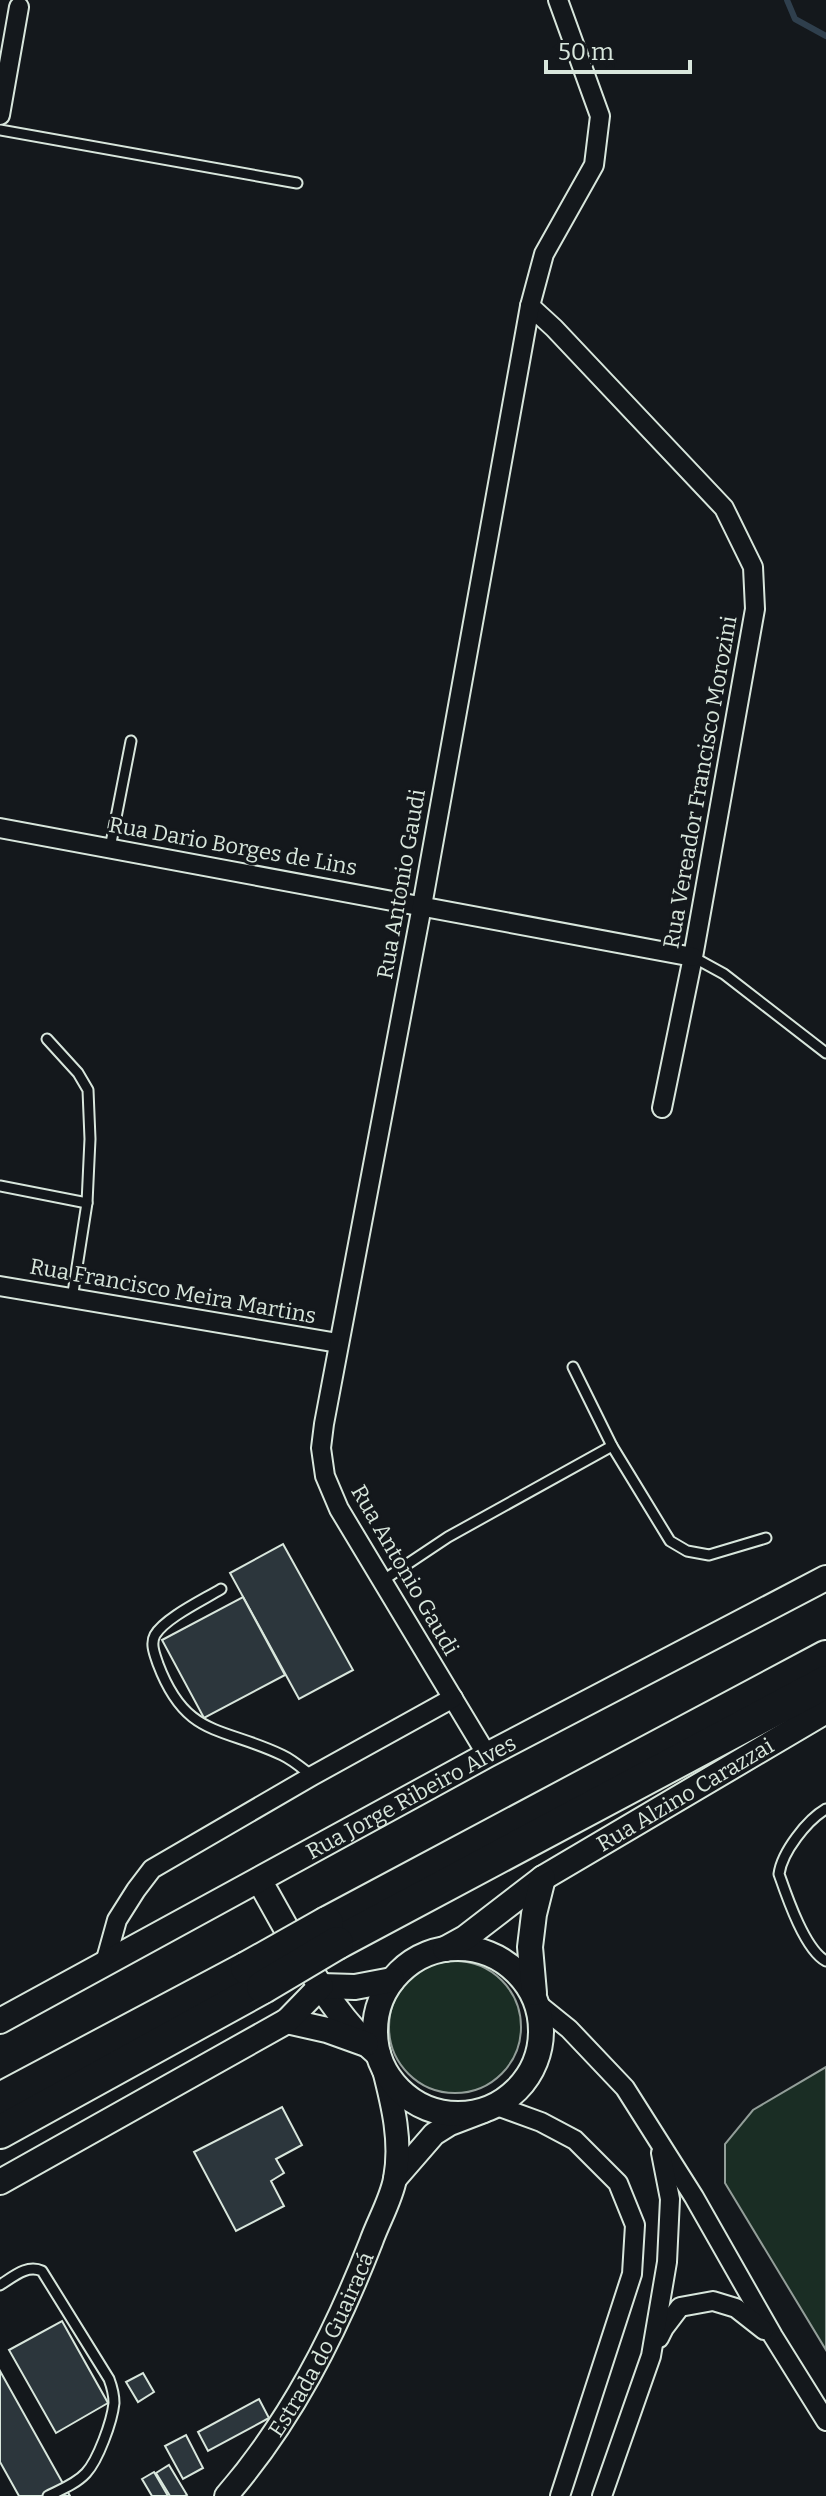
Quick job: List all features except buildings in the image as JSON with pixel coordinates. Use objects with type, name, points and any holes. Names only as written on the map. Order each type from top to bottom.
[{"type":"highway","points":[[0,2132],[332,1933],[826,1657]]},
{"type":"highway","points":[[332,1933],[826,1682]]},
{"type":"highway","points":[[0,2099],[255,1978]]},
{"type":"main road","name":"Rua Jorge Ribeiro Alves","points":[[0,2021],[487,1755],[826,1578]]},
{"type":"main road","name":"Rua Alzino Carazzai","points":[[445,1949],[465,1938],[543,1878],[826,1711]]},
{"type":"main road","points":[[259,1880],[321,1986],[402,2093],[427,2108],[455,2115],[491,2108],[516,2092],[536,2062],[542,2027],[530,1947],[543,1878]]},
{"type":"main road","points":[[376,2056],[375,2028],[380,2002],[392,1980],[407,1965],[425,1955],[445,1949],[471,1949],[497,1958],[519,1974],[536,2000]]},
{"type":"main road","points":[[0,2182],[287,2021],[321,1986],[355,1987],[392,1980]]},
{"type":"main road","points":[[287,2021],[327,2030],[376,2056]]},
{"type":"street","name":"Rua Antonio Gaudi","points":[[487,1755],[339,1509],[325,1476],[321,1448],[530,306],[544,254],[594,165],[600,116],[558,0]]},
{"type":"street","points":[[0,115],[19,7]]},
{"type":"street","name":"Rua Vereador Francisco Morozini","points":[[530,306],[724,508],[753,567],[755,609],[693,957],[662,1108]]},
{"type":"street","name":"Rua Dario Borges de Lins","points":[[0,828],[693,957]]},
{"type":"street","name":"Rua Francisco Meira Martins","points":[[0,1286],[338,1343]]},
{"type":"street","points":[[105,1963],[117,1920],[152,1869],[453,1698]]},
{"type":"street","points":[[536,2000],[569,2029],[625,2088],[694,2197],[773,2336],[826,2421]]},
{"type":"street","name":"Estrada do Guairacá","points":[[226,2496],[287,2416],[324,2351],[395,2179],[397,2128],[394,2107],[376,2056]]},
{"type":"street","points":[[491,2108],[541,2122],[575,2140],[618,2183],[635,2225],[632,2274],[560,2496]]},
{"type":"street","name":"Estrada do Guairacá","points":[[395,2179],[434,2134],[450,2124],[491,2108]]},
{"type":"street","points":[[651,2356],[667,2262],[670,2199],[658,2142]]},
{"type":"street","points":[[602,2496],[651,2356],[664,2328],[680,2307],[713,2301],[736,2308],[773,2336]]},
{"type":"lane","points":[[0,130],[297,183]]},
{"type":"lane","points":[[110,848],[131,741]]},
{"type":"lane","points":[[693,957],[724,974],[826,1053]]},
{"type":"lane","points":[[47,1039],[78,1073],[88,1090],[90,1139],[87,1203],[72,1299]]},
{"type":"lane","points":[[0,1186],[87,1203]]},
{"type":"lane","points":[[573,1367],[612,1446],[670,1541],[687,1551],[709,1555],[766,1538]]},
{"type":"lane","points":[[382,1581],[448,1537],[612,1446]]},
{"type":"lane","points":[[221,1589],[162,1626],[153,1638],[153,1650],[166,1685],[182,1709],[199,1722],[286,1757],[312,1776]]},
{"type":"lane","points":[[826,1809],[818,1814],[788,1850],[779,1874],[809,1944],[817,1957],[826,1961]]},
{"type":"lane","points":[[0,2285],[28,2269],[42,2271],[109,2379],[113,2391],[112,2414],[100,2449],[86,2473],[48,2496]]},
{"type":"green space","points":[[455,1961],[480,1966],[502,1980],[516,2002],[521,2027],[516,2052],[502,2074],[480,2088],[455,2093],[430,2088],[408,2074],[394,2052],[389,2027],[394,2002],[408,1980],[430,1966]]},
{"type":"green space","points":[[826,2067],[826,2350],[725,2183],[725,2144],[753,2110]]},
{"type":"waterway","points":[[787,0],[795,19],[826,36]]}]
